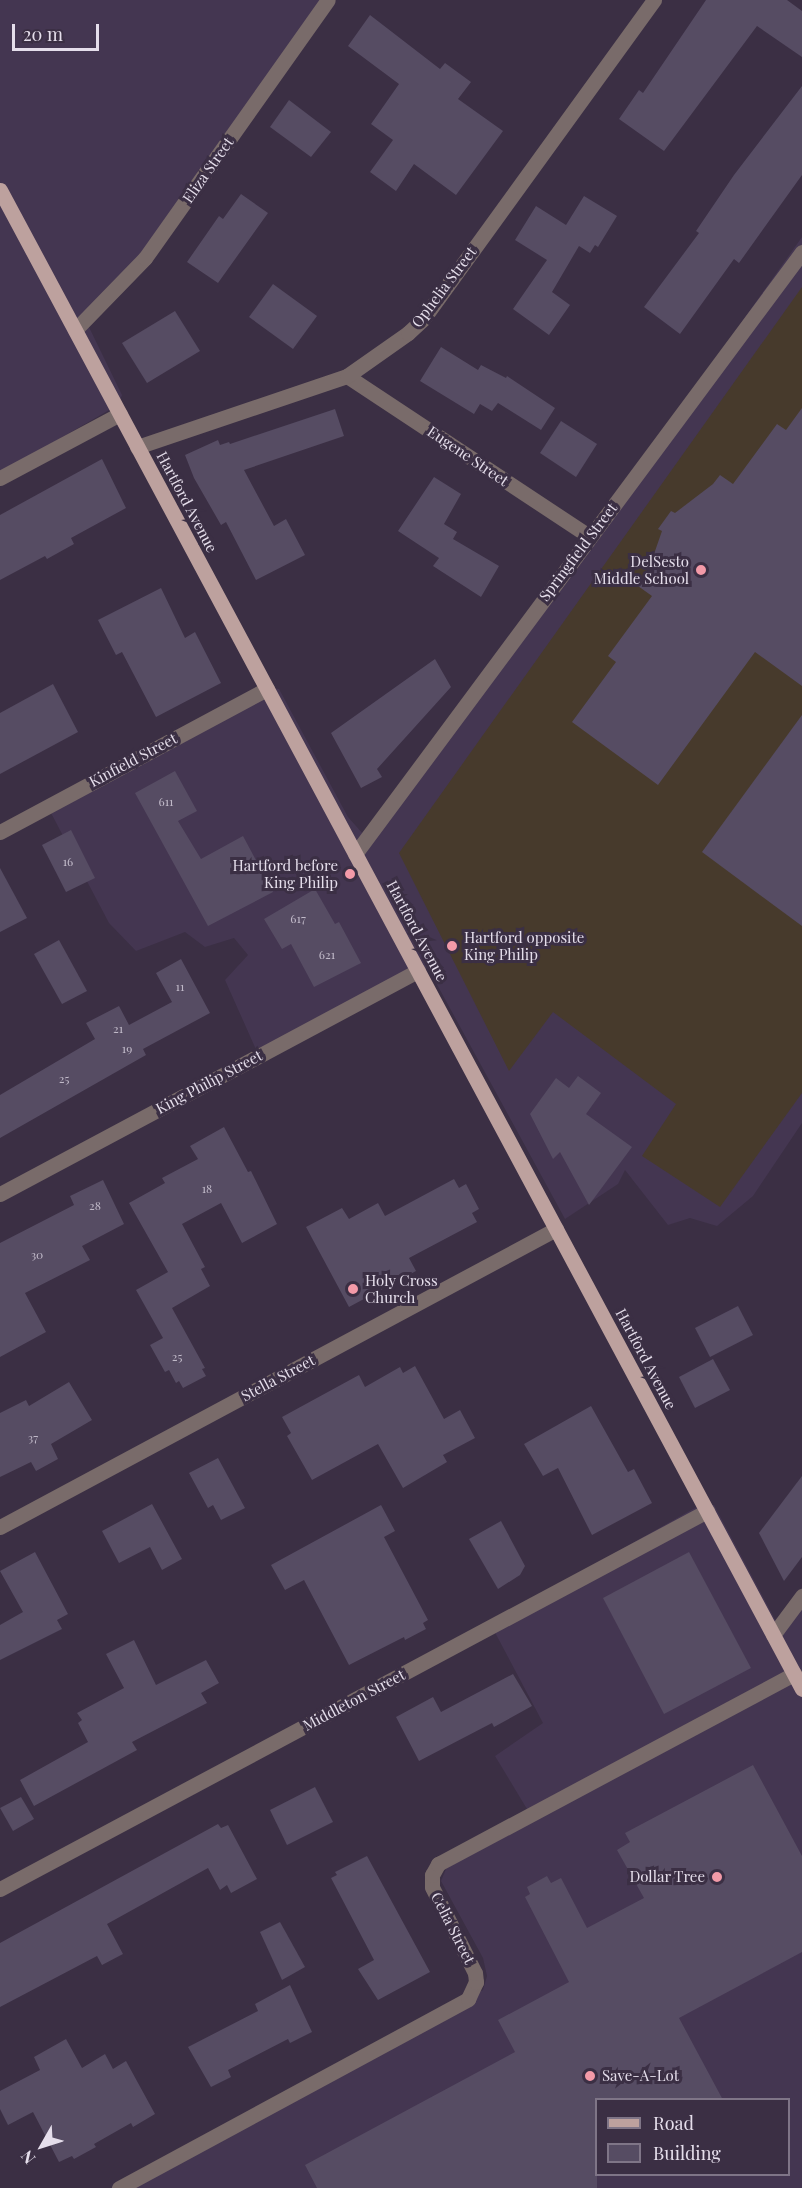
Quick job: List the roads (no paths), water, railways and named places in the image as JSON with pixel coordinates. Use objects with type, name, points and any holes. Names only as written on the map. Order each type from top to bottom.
[{"type":"main road","name":"Hartford Avenue","points":[[0,190],[802,1689]]},
{"type":"street","name":"Eliza Street","points":[[75,330],[145,258],[328,0]]},
{"type":"street","name":"Ophelia Street","points":[[137,447],[347,376],[391,347],[423,319],[654,0]]},
{"type":"street","name":"Springfield Street","points":[[355,854],[802,252]]},
{"type":"street","name":"Eugene Street","points":[[347,376],[589,536]]},
{"type":"street","points":[[0,478],[120,414]]},
{"type":"street","name":"Kinfield Street","points":[[0,832],[267,689]]},
{"type":"street","name":"King Philip Street","points":[[0,1194],[418,971]]},
{"type":"street","name":"Stella Street","points":[[0,1527],[556,1229]]},
{"type":"street","name":"Middleton Street","points":[[0,1889],[707,1511]]},
{"type":"street","points":[[773,1635],[802,1596]]},
{"type":"street","name":"Celia Street","points":[[119,2188],[468,1999],[476,1982],[475,1973],[432,1887],[432,1875],[438,1864],[794,1674]]},
{"type":"place","name":"DelSesto Middle School","points":[[701,570]]},
{"type":"place","name":"Hartford before King Philip","points":[[350,874]]},
{"type":"place","name":"Hartford opposite King Philip","points":[[452,946]]},
{"type":"place","name":"Holy Cross Church","points":[[353,1289]]},
{"type":"place","name":"Dollar Tree","points":[[717,1877]]},
{"type":"place","name":"Save-A-Lot","points":[[590,2076]]}]
